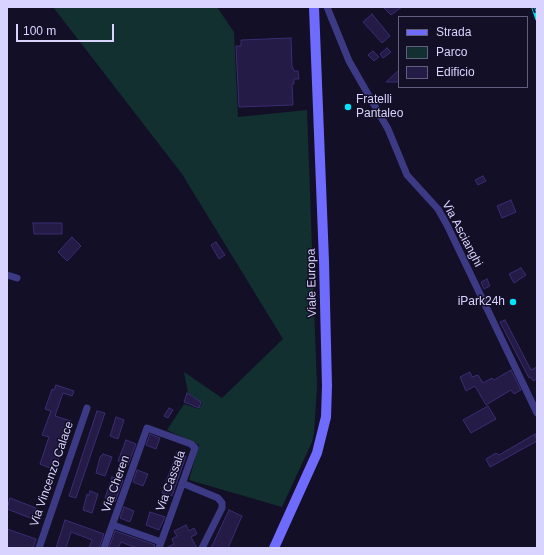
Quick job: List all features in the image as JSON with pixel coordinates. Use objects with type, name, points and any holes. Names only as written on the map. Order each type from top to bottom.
[{"type":"main road","name":"Viale Europa","points":[[274,548],[317,452],[326,417],[327,386],[324,261],[314,7]]},
{"type":"street","name":"Via Ascianghi","points":[[327,7],[349,61],[388,129],[407,175],[438,209],[447,225],[537,413]]},
{"type":"street","points":[[7,274],[17,278]]},
{"type":"street","name":"Via Vincenzo Calace","points":[[39,548],[87,408]]},
{"type":"street","name":"Via Cassala","points":[[147,428],[191,444],[195,448],[160,545]]},
{"type":"street","name":"Via Cheren","points":[[104,548],[147,428]]},
{"type":"street","points":[[182,483],[218,498],[222,503],[222,508],[202,548]]},
{"type":"street","points":[[113,525],[160,545]]},
{"type":"green space","points":[[53,7],[217,7],[234,32],[238,117],[307,110],[317,387],[312,442],[282,507],[189,480],[199,445],[167,430],[184,404],[199,409],[202,403],[188,393],[184,372],[222,398],[283,339],[182,174]]},
{"type":"building","points":[[383,7],[402,7],[391,15]]},
{"type":"building","points":[[372,14],[390,36],[382,43],[363,22]]},
{"type":"building","points":[[291,38],[292,66],[294,71],[298,71],[299,79],[294,79],[294,84],[292,84],[293,105],[239,107],[236,46],[241,46],[241,40]]},
{"type":"building","points":[[387,48],[391,52],[383,58],[380,54]]},
{"type":"building","points":[[373,51],[379,57],[374,61],[368,55]]},
{"type":"building","points":[[398,71],[398,82],[386,82]]},
{"type":"building","points":[[483,176],[486,181],[478,185],[475,180]]},
{"type":"building","points":[[511,200],[516,212],[502,218],[497,206]]},
{"type":"building","points":[[33,223],[62,223],[62,234],[34,234]]},
{"type":"building","points":[[72,237],[81,246],[67,261],[58,252]]},
{"type":"building","points":[[216,242],[225,255],[219,259],[211,245]]},
{"type":"building","points":[[521,268],[526,275],[514,283],[509,274]]},
{"type":"building","points":[[487,279],[490,286],[484,289],[481,282]]},
{"type":"building","points":[[505,320],[531,370],[537,367],[537,379],[533,381],[531,377],[529,378],[500,322]]},
{"type":"building","points":[[511,370],[521,390],[514,394],[511,390],[486,405],[475,386],[466,391],[460,377],[470,372],[472,377],[478,375],[483,383],[492,378],[494,380]]},
{"type":"building","points":[[56,385],[74,391],[72,396],[63,393],[55,416],[71,421],[55,470],[40,464],[49,437],[42,435],[51,411],[45,409],[52,389],[54,390]]},
{"type":"building","points":[[187,393],[201,402],[199,408],[184,402]]},
{"type":"building","points":[[488,406],[496,419],[471,433],[463,420]]},
{"type":"building","points":[[169,408],[173,410],[168,418],[164,416]]},
{"type":"building","points":[[97,411],[105,413],[76,498],[69,496]]},
{"type":"building","points":[[116,417],[124,420],[118,439],[110,436]]},
{"type":"building","points":[[150,434],[160,438],[156,449],[146,445]]},
{"type":"building","points":[[535,434],[537,441],[490,467],[486,459],[496,453],[499,455]]},
{"type":"building","points":[[126,440],[136,444],[128,465],[118,461]]},
{"type":"building","points":[[177,452],[186,456],[172,496],[162,493]]},
{"type":"building","points":[[103,454],[112,457],[105,476],[96,473],[100,457]]},
{"type":"building","points":[[137,470],[148,474],[143,486],[133,482]]},
{"type":"building","points":[[112,477],[123,480],[115,502],[105,498]]},
{"type":"building","points":[[90,491],[98,494],[92,513],[83,510],[87,494],[89,495]]},
{"type":"building","points":[[10,498],[36,508],[33,519],[7,509]]},
{"type":"building","points":[[124,507],[134,511],[130,522],[120,518]]},
{"type":"building","points":[[229,510],[242,516],[228,548],[211,548]]},
{"type":"building","points":[[150,512],[165,517],[159,530],[146,525]]},
{"type":"building","points":[[65,520],[104,534],[99,548],[89,548],[92,540],[71,532],[66,548],[56,548]]},
{"type":"building","points":[[186,525],[189,531],[194,528],[197,534],[191,537],[197,548],[166,548],[174,544],[172,539],[177,536],[174,531]]},
{"type":"building","points":[[7,529],[36,539],[33,548],[7,548]]},
{"type":"building","points":[[115,531],[155,545],[154,548],[137,548],[121,542],[118,548],[109,548]]},
{"type":"railway","points":[[533,7],[537,19]]},
{"type":"place","name":"Fratelli Pantaleo","points":[[348,107]]},
{"type":"place","name":"iPark24h","points":[[513,302]]}]
